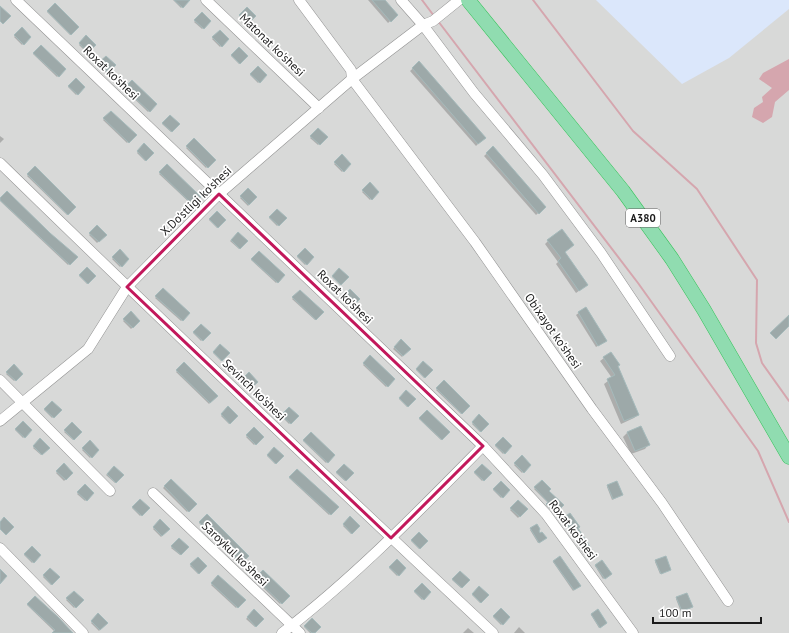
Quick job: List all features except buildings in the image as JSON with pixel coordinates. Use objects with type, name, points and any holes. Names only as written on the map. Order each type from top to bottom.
[{"type":"highway","name":"A380","points":[[468,0],[623,191],[672,259],[704,310],[789,456]]},
{"type":"street","name":"Roxat ko'shesi","points":[[16,0],[483,446],[546,514],[634,633]]},
{"type":"street","name":"Matonat ko'shesi","points":[[206,0],[319,108]]},
{"type":"street","name":"Obixayot ko'shesi","points":[[299,0],[351,70],[352,79],[475,242],[592,409],[662,503],[728,600]]},
{"type":"street","points":[[401,0],[423,25],[474,93],[543,175],[593,241],[670,356]]},
{"type":"street","name":"X.Do'stligi ko'shesi","points":[[0,421],[88,348],[127,287],[219,194],[352,79],[423,25],[433,20],[459,0]]},
{"type":"street","name":"Sevinch ko'shesi","points":[[0,163],[127,287],[493,633]]},
{"type":"street","points":[[0,380],[110,491]]},
{"type":"street","points":[[282,633],[353,574],[483,446]]},
{"type":"street","name":"Saroykul ko'shesi","points":[[153,493],[300,633]]},
{"type":"street","points":[[0,548],[83,633]]},
{"type":"highlighted area","points":[[219,194],[483,446],[391,538],[127,287]]},
{"type":"shaded area","points":[[0,0],[789,0],[789,633],[0,633]]},
{"type":"shaded area","points":[[596,0],[789,0],[789,9],[729,58],[682,84]]},
{"type":"shaded area","points":[[789,59],[789,90],[775,102],[772,117],[763,123],[752,117],[754,108],[763,102],[762,97],[772,88],[759,79],[763,73]]},
{"type":"waterway","points":[[422,0],[434,16]]},
{"type":"waterway","points":[[533,0],[633,131],[697,189],[757,280],[756,343],[762,363],[789,401]]},
{"type":"waterway","points":[[438,21],[638,283],[758,451],[789,522]]}]
